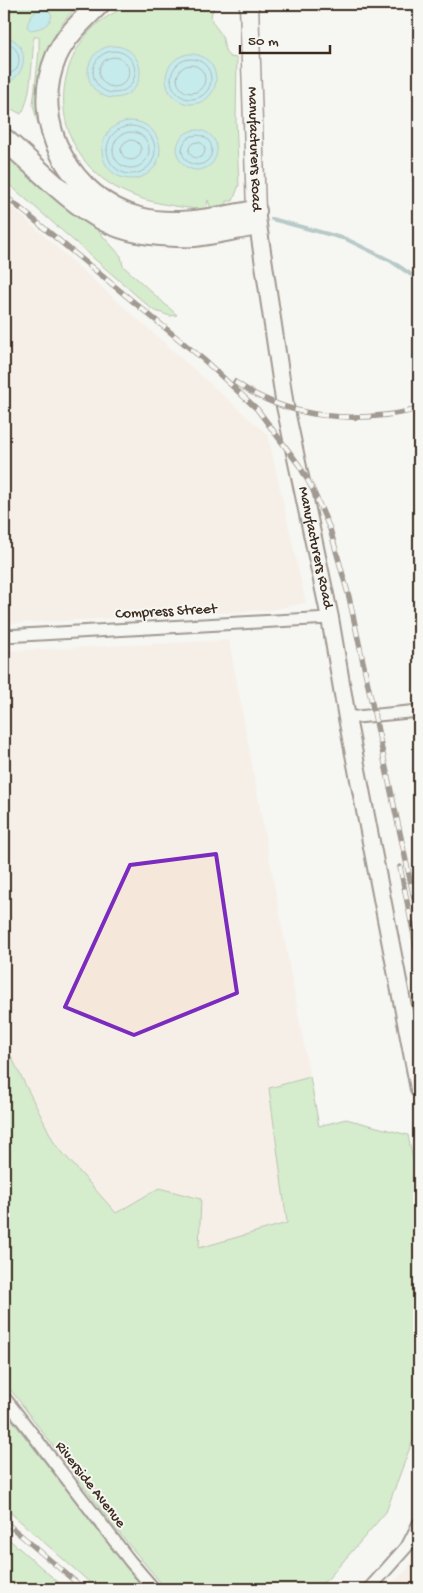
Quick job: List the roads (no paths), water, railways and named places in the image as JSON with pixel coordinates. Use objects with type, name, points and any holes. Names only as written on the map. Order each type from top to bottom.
[{"type":"highway","points":[[99,4],[63,44],[56,57],[48,93],[47,108],[53,140],[60,155],[76,177],[104,202],[140,218],[200,220],[257,218]]},
{"type":"highway","points":[[4,139],[71,198],[105,221],[134,231],[158,236],[196,236],[257,218]]},
{"type":"main road","name":"Manufacturers Road","points":[[249,4],[257,218],[285,406],[330,618],[347,718],[419,1089]]},
{"type":"street","name":"Compress Street","points":[[4,636],[330,618]]},
{"type":"street","points":[[347,718],[419,711]]},
{"type":"street","name":"Riverside Avenue","points":[[4,1397],[130,1561],[154,1589]]},
{"type":"street","points":[[369,1589],[408,1545],[419,1523]]},
{"type":"water","points":[[46,7],[52,15],[47,24],[31,30],[27,27],[29,20],[34,14],[39,9]]},
{"type":"water","points":[[4,36],[13,39],[19,45],[23,59],[22,67],[18,74],[4,84]]},
{"type":"water","points":[[114,46],[128,50],[136,58],[140,72],[136,86],[128,94],[114,98],[100,94],[92,86],[88,72],[92,58],[100,50]]},
{"type":"water","points":[[191,54],[201,56],[209,61],[214,69],[216,79],[214,89],[209,97],[201,102],[191,104],[181,102],[173,97],[168,89],[166,79],[168,69],[173,61],[181,56]]},
{"type":"water","points":[[125,121],[137,121],[152,129],[160,144],[160,156],[152,171],[137,179],[125,179],[110,171],[102,156],[102,144],[110,129]]},
{"type":"water","points":[[197,130],[211,136],[217,150],[211,164],[197,170],[183,164],[177,150],[183,136]]},
{"type":"waterway","points":[[272,219],[346,239],[391,261],[419,280]]},
{"type":"railway","points":[[4,195],[204,360],[257,409],[299,465],[312,488],[330,529],[349,597],[419,921]]},
{"type":"railway","points":[[235,382],[256,395],[278,404],[324,415],[372,416],[396,414],[419,409]]},
{"type":"railway","points":[[400,867],[419,960]]},
{"type":"railway","points":[[4,1521],[84,1589]]}]
